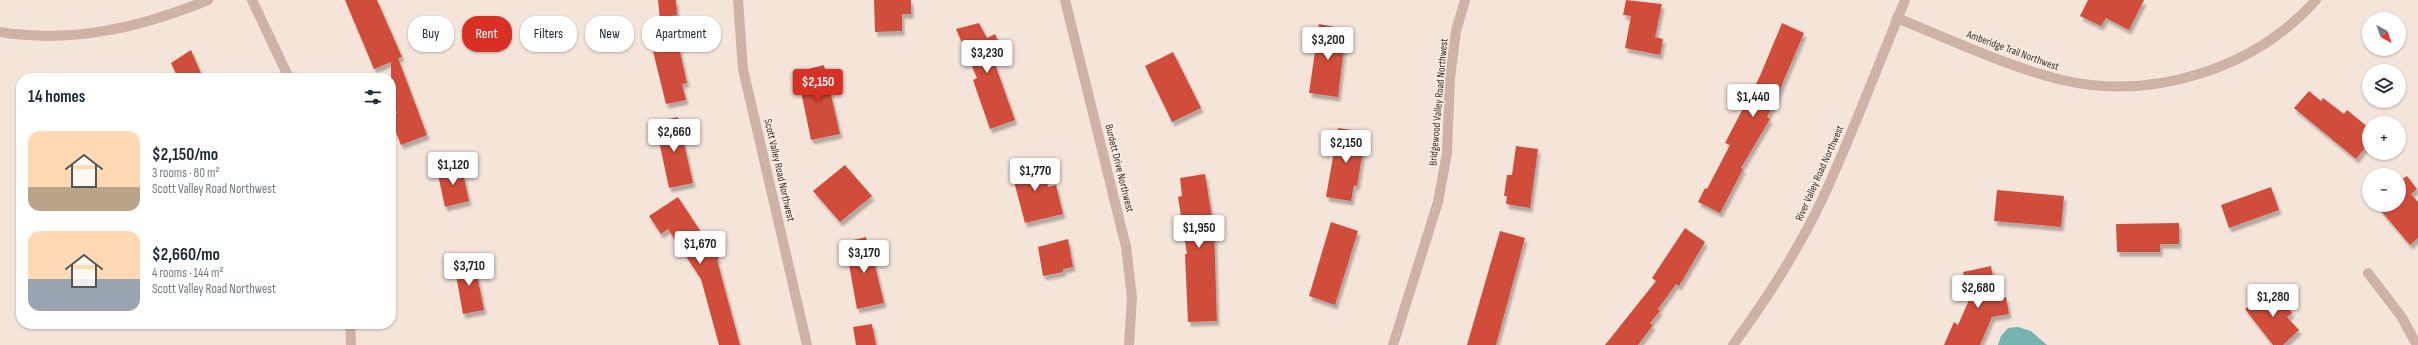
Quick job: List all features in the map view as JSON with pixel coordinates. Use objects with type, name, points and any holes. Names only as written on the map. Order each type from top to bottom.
[{"type":"street","points":[[0,32],[65,36],[124,28],[170,16],[208,0]]},
{"type":"street","points":[[252,0],[287,73]]},
{"type":"street","name":"Scott Valley Road Northwest","points":[[738,0],[743,69],[807,345]]},
{"type":"street","name":"Burdett Drive Northwest","points":[[1065,0],[1126,248],[1132,297],[1129,345]]},
{"type":"street","name":"Bridgewood Valley Road Northwest","points":[[1394,345],[1438,202],[1447,153],[1450,78],[1456,31],[1465,0]]},
{"type":"street","name":"River Valley Road Northwest","points":[[1733,345],[1766,301],[1812,220],[1827,189],[1905,0]]},
{"type":"street","name":"Amberidge Trail Northwest","points":[[1897,18],[2031,71],[2063,80],[2090,84],[2134,86],[2177,80],[2218,69],[2252,53],[2302,16],[2316,0]]},
{"type":"street","points":[[2368,273],[2401,316],[2417,345]]},
{"type":"street","points":[[350,329],[351,345]]},
{"type":"water","points":[[2018,327],[2031,331],[2047,345],[1998,345],[2001,336],[2008,328]]},
{"type":"building","points":[[345,0],[377,0],[402,57],[398,58],[427,135],[401,145],[396,132],[396,73],[391,73],[391,62],[374,69]]},
{"type":"building","points":[[658,0],[676,0],[677,15],[660,16]]},
{"type":"building","points":[[874,0],[911,0],[911,14],[902,14],[902,31],[875,32]]},
{"type":"building","points":[[1626,0],[1662,4],[1655,37],[1663,39],[1660,55],[1625,48],[1631,16],[1623,15]]},
{"type":"building","points":[[2088,0],[2144,0],[2129,30],[2106,18],[2101,26],[2080,16]]},
{"type":"building","points":[[979,23],[987,38],[995,34],[1003,51],[992,56],[1015,120],[990,129],[973,80],[977,78],[956,29]]},
{"type":"building","points":[[1782,23],[1804,33],[1777,96],[1778,97],[1767,117],[1770,119],[1741,168],[1743,169],[1720,213],[1698,202],[1705,188],[1707,189],[1730,145],[1725,143],[1760,76]]},
{"type":"building","points":[[1319,24],[1346,29],[1338,97],[1309,93]]},
{"type":"building","points":[[191,50],[201,73],[176,73],[171,63]]},
{"type":"building","points":[[653,52],[680,52],[687,83],[682,84],[686,100],[666,104]]},
{"type":"building","points":[[1173,52],[1201,108],[1172,122],[1145,66]]},
{"type":"building","points":[[824,65],[840,134],[811,140],[797,72]]},
{"type":"building","points":[[2309,91],[2321,101],[2323,98],[2344,114],[2347,110],[2362,122],[2362,152],[2356,159],[2294,108]]},
{"type":"building","points":[[678,117],[693,183],[669,188],[655,122]]},
{"type":"building","points":[[1338,128],[1366,132],[1357,186],[1354,185],[1351,201],[1326,197]]},
{"type":"building","points":[[1516,146],[1538,149],[1530,208],[1506,204],[1507,196],[1504,196],[1507,175],[1512,175]]},
{"type":"building","points":[[1041,158],[1048,187],[1056,185],[1063,214],[1025,223],[1010,166]]},
{"type":"building","points":[[461,164],[469,201],[445,207],[437,170]]},
{"type":"building","points":[[845,165],[872,196],[840,222],[813,191]]},
{"type":"building","points":[[1205,174],[1214,230],[1217,321],[1188,322],[1185,254],[1187,254],[1178,197],[1182,196],[1180,178]]},
{"type":"building","points":[[2406,177],[2417,189],[2411,194],[2418,202],[2418,238],[2410,245],[2382,212],[2406,212]]},
{"type":"building","points":[[2271,187],[2279,210],[2229,228],[2221,205]]},
{"type":"building","points":[[1997,190],[2064,196],[2061,227],[1994,221]]},
{"type":"building","points":[[678,197],[719,259],[717,260],[740,345],[719,345],[701,279],[668,229],[661,234],[649,216]]},
{"type":"building","points":[[1331,222],[1358,231],[1335,305],[1309,296]]},
{"type":"building","points":[[2179,223],[2179,244],[2160,244],[2160,252],[2117,252],[2116,224]]},
{"type":"building","points":[[1685,228],[1705,242],[1679,286],[1676,284],[1658,309],[1660,311],[1650,323],[1653,325],[1638,345],[1605,345],[1656,281],[1652,278]]},
{"type":"building","points":[[1500,231],[1525,238],[1496,345],[1467,345]]},
{"type":"building","points":[[866,237],[869,254],[872,253],[884,303],[857,309],[845,242]]},
{"type":"building","points":[[1068,239],[1073,267],[1063,269],[1063,272],[1043,276],[1038,247]]},
{"type":"building","points":[[474,260],[484,310],[463,314],[454,264]]},
{"type":"building","points":[[1991,266],[1997,299],[2006,297],[2009,314],[1992,317],[1980,345],[1944,345],[1954,322],[1958,325],[1969,300],[1963,272]]},
{"type":"building","points":[[2274,288],[2292,313],[2287,317],[2299,330],[2283,345],[2273,345],[2245,309]]},
{"type":"building","points":[[872,324],[876,345],[856,345],[853,327]]}]
